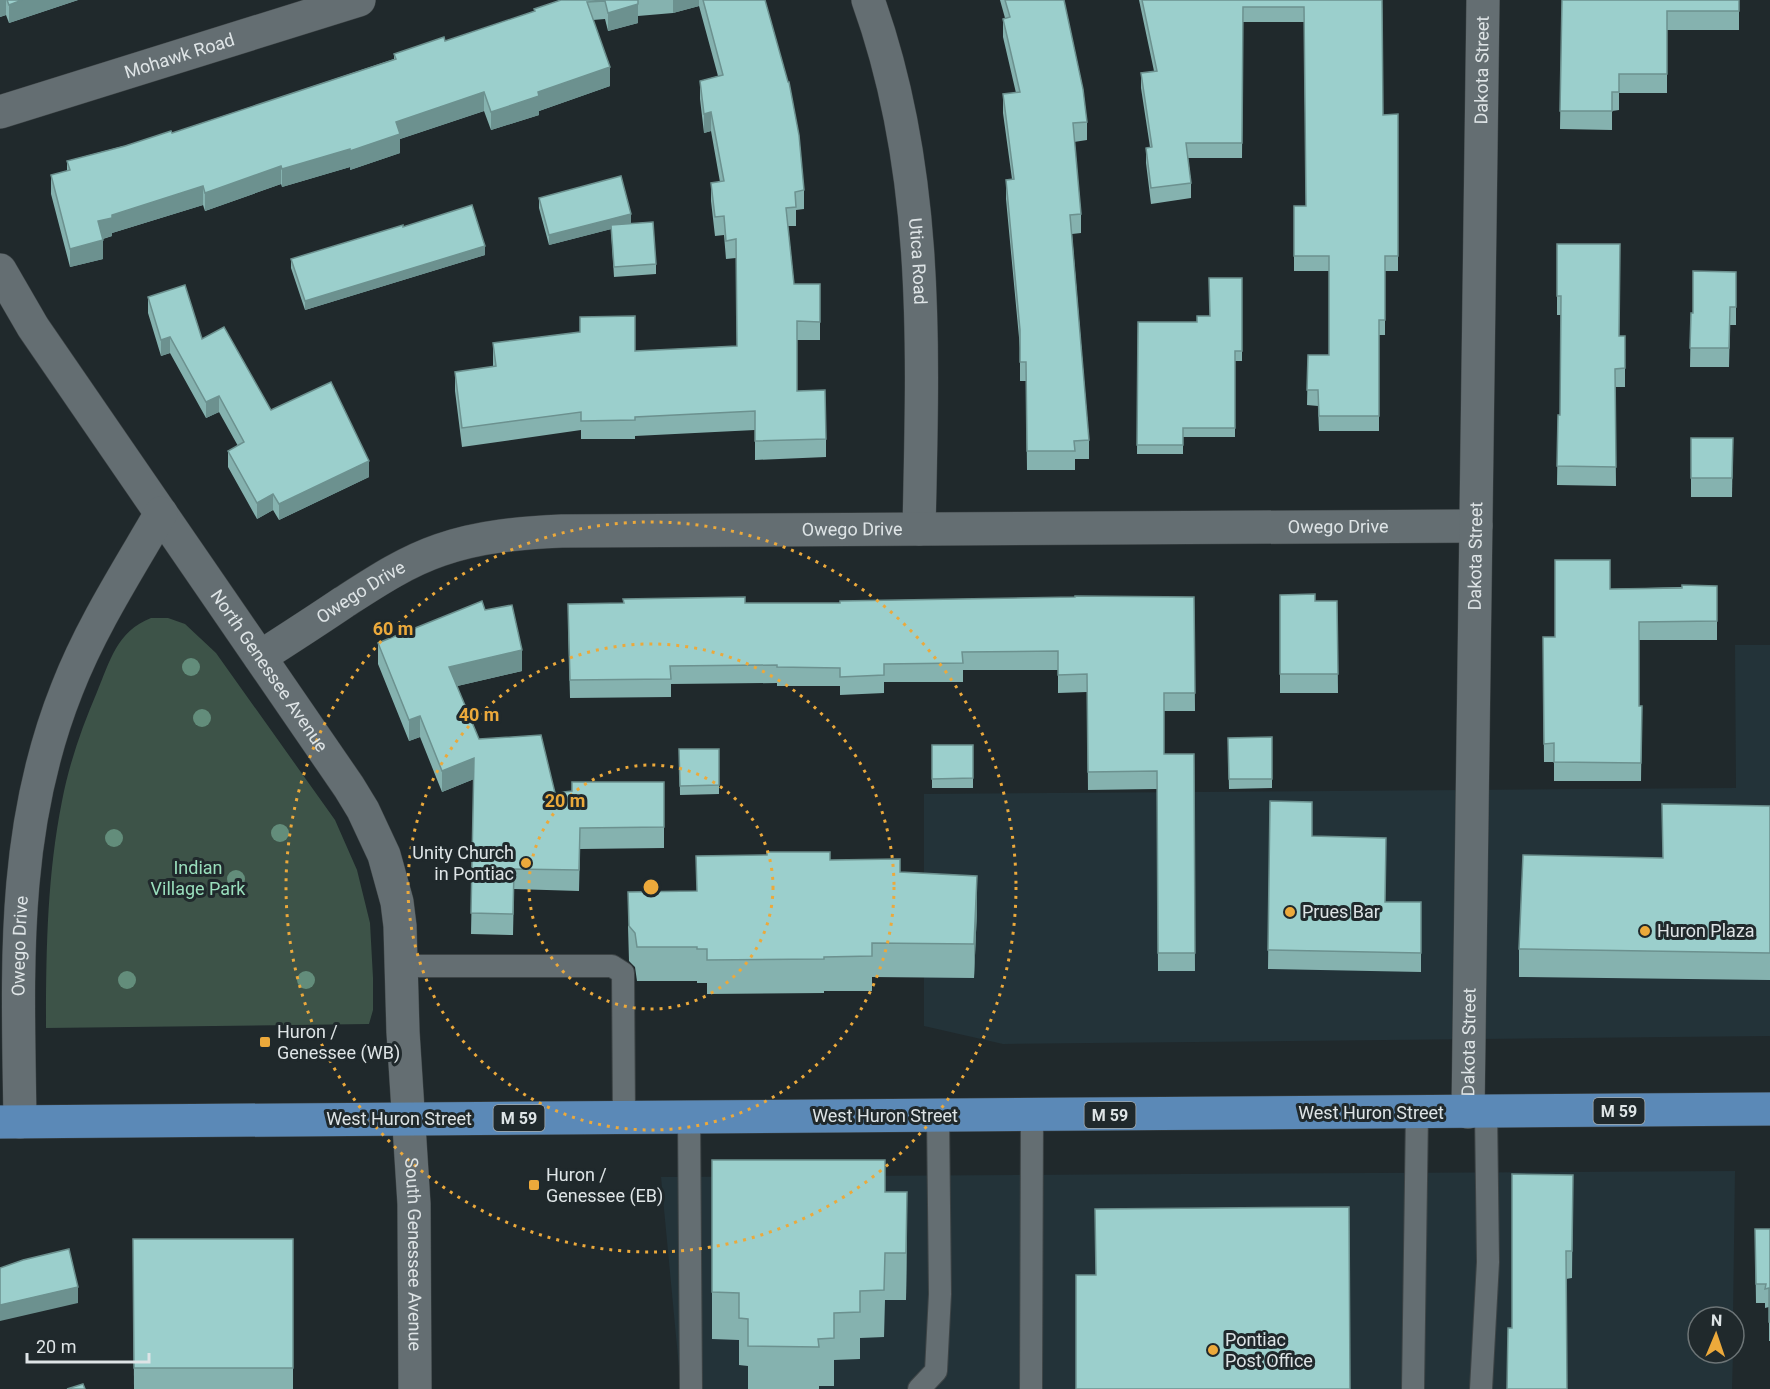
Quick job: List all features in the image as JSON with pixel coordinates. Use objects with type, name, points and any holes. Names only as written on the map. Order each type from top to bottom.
[{"type":"highway","name":"West Huron Street","points":[[10,1122],[1770,1109]]},
{"type":"street","name":"Mohawk Road","points":[[0,112],[359,0]]},
{"type":"street","name":"Utica Road","points":[[868,0],[900,116],[916,222],[922,304],[919,529]]},
{"type":"street","name":"Dakota Street","points":[[1477,1112],[1476,526],[1483,0]]},
{"type":"street","name":"North Genessee Avenue","points":[[0,270],[33,327],[349,787],[375,833],[384,855],[397,902],[400,926],[408,1119]]},
{"type":"street","name":"Owego Drive","points":[[10,1122],[21,903],[33,798],[44,754],[67,687],[94,629],[161,513]]},
{"type":"street","name":"Owego Drive","points":[[260,657],[407,564],[440,550],[478,539],[517,533],[1476,526]]},
{"type":"street","name":"South Genessee Avenue","points":[[408,1119],[414,1204],[415,1389]]},
{"type":"lane","points":[[403,966],[612,966],[623,973],[624,1118]]},
{"type":"lane","points":[[1413,1389],[1417,1112]]},
{"type":"lane","points":[[1477,1112],[1488,1262],[1481,1389]]},
{"type":"lane","points":[[1030,1389],[1032,1115]]},
{"type":"lane","points":[[919,1389],[936,1371],[940,1294],[938,1116]]},
{"type":"lane","points":[[689,1117],[691,1389]]},
{"type":"shaded area","points":[[1735,645],[1770,645],[1770,1036],[1003,1044],[924,1026],[924,794],[1736,788]]},
{"type":"shaded area","points":[[1735,1171],[1733,1305],[1686,1305],[1686,1365],[1733,1365],[1732,1389],[681,1389],[661,1177]]},
{"type":"green space","name":"Indian Village Park","points":[[151,618],[168,618],[185,624],[216,653],[335,820],[357,870],[370,923],[373,1010],[369,1024],[46,1028],[50,886],[57,829],[68,773],[86,719],[116,648],[130,631]]},
{"type":"building","points":[[7,0],[22,0],[9,5]]},
{"type":"building","points":[[561,0],[638,0],[638,4],[608,13],[605,1],[587,2],[610,67],[538,92],[539,96],[491,112],[484,92],[396,122],[400,134],[350,151],[350,149],[282,169],[281,166],[205,193],[203,186],[112,215],[112,218],[98,221],[103,240],[70,249],[51,175],[70,170],[67,161],[171,131],[172,133],[396,59],[394,54],[444,37],[445,41]]},
{"type":"building","points":[[703,0],[765,0],[789,82],[799,135],[804,190],[795,192],[796,207],[786,208],[794,284],[820,284],[820,322],[797,321],[797,391],[825,390],[826,439],[755,441],[755,411],[635,417],[635,420],[581,421],[581,412],[462,428],[455,372],[496,366],[493,343],[580,332],[580,317],[635,316],[635,351],[737,346],[736,239],[726,241],[724,216],[715,217],[711,183],[724,181],[711,112],[704,114],[700,81],[723,75]]},
{"type":"building","points":[[1005,0],[1064,0],[1083,89],[1087,122],[1073,123],[1081,214],[1070,215],[1089,440],[1074,441],[1075,451],[1027,451],[1026,362],[1020,362],[1020,330],[1006,180],[1014,179],[1003,94],[1020,92],[1003,19],[1010,17]]},
{"type":"building","points":[[1142,0],[1382,0],[1383,115],[1398,114],[1398,256],[1385,256],[1385,320],[1379,320],[1379,416],[1319,416],[1318,390],[1307,390],[1308,355],[1329,355],[1329,256],[1294,256],[1294,206],[1306,206],[1304,7],[1243,7],[1242,143],[1186,143],[1191,183],[1151,188],[1146,148],[1152,147],[1141,73],[1157,71]]},
{"type":"building","points":[[1562,0],[1739,0],[1739,11],[1667,11],[1667,74],[1619,74],[1619,92],[1612,92],[1612,111],[1560,111]]},
{"type":"building","points":[[621,176],[631,214],[549,235],[539,198]]},
{"type":"building","points":[[472,205],[485,246],[305,301],[291,259]]},
{"type":"building","points":[[653,222],[656,264],[614,267],[611,225]]},
{"type":"building","points":[[1557,244],[1620,244],[1619,336],[1625,336],[1625,368],[1615,369],[1616,467],[1557,466],[1561,296],[1557,296]]},
{"type":"building","points":[[1693,271],[1736,272],[1736,307],[1730,307],[1729,348],[1690,348]]},
{"type":"building","points":[[1209,278],[1242,278],[1242,351],[1235,351],[1235,428],[1183,428],[1183,445],[1137,445],[1138,322],[1197,322],[1197,316],[1210,316]]},
{"type":"building","points":[[185,285],[202,339],[224,327],[271,410],[331,382],[369,461],[279,504],[273,494],[257,503],[228,451],[244,442],[219,396],[206,402],[170,337],[161,340],[148,297]]},
{"type":"building","points":[[1691,438],[1733,438],[1732,478],[1691,478]]},
{"type":"building","points":[[1555,560],[1610,560],[1610,589],[1682,588],[1682,585],[1717,586],[1717,621],[1639,622],[1639,706],[1642,706],[1641,763],[1554,762],[1554,743],[1544,744],[1543,637],[1555,637]]},
{"type":"building","points":[[1315,594],[1315,601],[1337,601],[1338,674],[1280,674],[1280,595]]},
{"type":"building","points":[[1075,596],[1194,597],[1195,693],[1164,693],[1164,754],[1194,754],[1195,953],[1158,953],[1157,771],[1088,772],[1087,674],[1058,675],[1058,651],[962,652],[963,663],[884,664],[884,675],[840,677],[840,668],[777,667],[777,665],[670,666],[671,679],[570,680],[568,604],[624,603],[623,599],[745,597],[745,603],[840,603],[840,601]]},
{"type":"building","points":[[482,601],[485,610],[512,605],[522,650],[449,667],[479,739],[541,735],[555,793],[572,791],[572,782],[664,782],[664,827],[580,828],[579,870],[514,869],[513,914],[471,913],[474,758],[442,771],[420,716],[409,720],[378,643]]},
{"type":"building","points":[[1272,737],[1272,779],[1229,779],[1228,738]]},
{"type":"building","points":[[932,745],[973,745],[973,778],[932,779]]},
{"type":"building","points":[[679,749],[719,749],[719,785],[680,786]]},
{"type":"building","points":[[1270,801],[1312,802],[1312,836],[1386,838],[1385,902],[1421,902],[1421,953],[1268,950]]},
{"type":"building","name":"Huron Plaza","points":[[1662,804],[1770,806],[1770,953],[1519,949],[1523,855],[1663,858]]},
{"type":"building","points":[[767,852],[830,852],[830,860],[900,859],[900,872],[977,876],[974,944],[872,943],[872,956],[824,957],[824,959],[707,960],[707,949],[697,949],[697,947],[637,947],[635,933],[629,926],[628,892],[697,891],[696,856],[767,855]]},
{"type":"building","points":[[712,1160],[885,1160],[885,1192],[907,1192],[906,1253],[885,1253],[884,1290],[860,1291],[860,1312],[834,1313],[834,1338],[818,1339],[819,1347],[748,1346],[748,1319],[739,1318],[739,1293],[712,1292]]},
{"type":"building","points":[[1512,1174],[1573,1175],[1572,1251],[1566,1251],[1567,1389],[1507,1389],[1508,1328],[1512,1328]]},
{"type":"building","name":"Pontiac Post Office","points":[[1349,1207],[1350,1389],[1076,1389],[1076,1275],[1096,1275],[1095,1209]]},
{"type":"building","points":[[1755,1229],[1770,1229],[1770,1322],[1769,1288],[1765,1289],[1766,1284],[1756,1284]]},
{"type":"building","points":[[133,1239],[293,1239],[293,1368],[134,1368]]},
{"type":"building","points":[[69,1249],[78,1287],[0,1305],[0,1268]]},
{"type":"building","points":[[83,1384],[85,1389],[67,1389]]},
{"type":"place","name":"Unity Church in Pontiac","points":[[526,863]]},
{"type":"place","name":"Prues Bar","points":[[1290,912]]},
{"type":"place","name":"Huron Plaza","points":[[1645,931]]},
{"type":"place","name":"Huron / Genessee (WB)","points":[[265,1042]]},
{"type":"place","name":"Huron / Genessee (EB)","points":[[534,1185]]},
{"type":"place","name":"Pontiac Post Office","points":[[1213,1350]]}]
